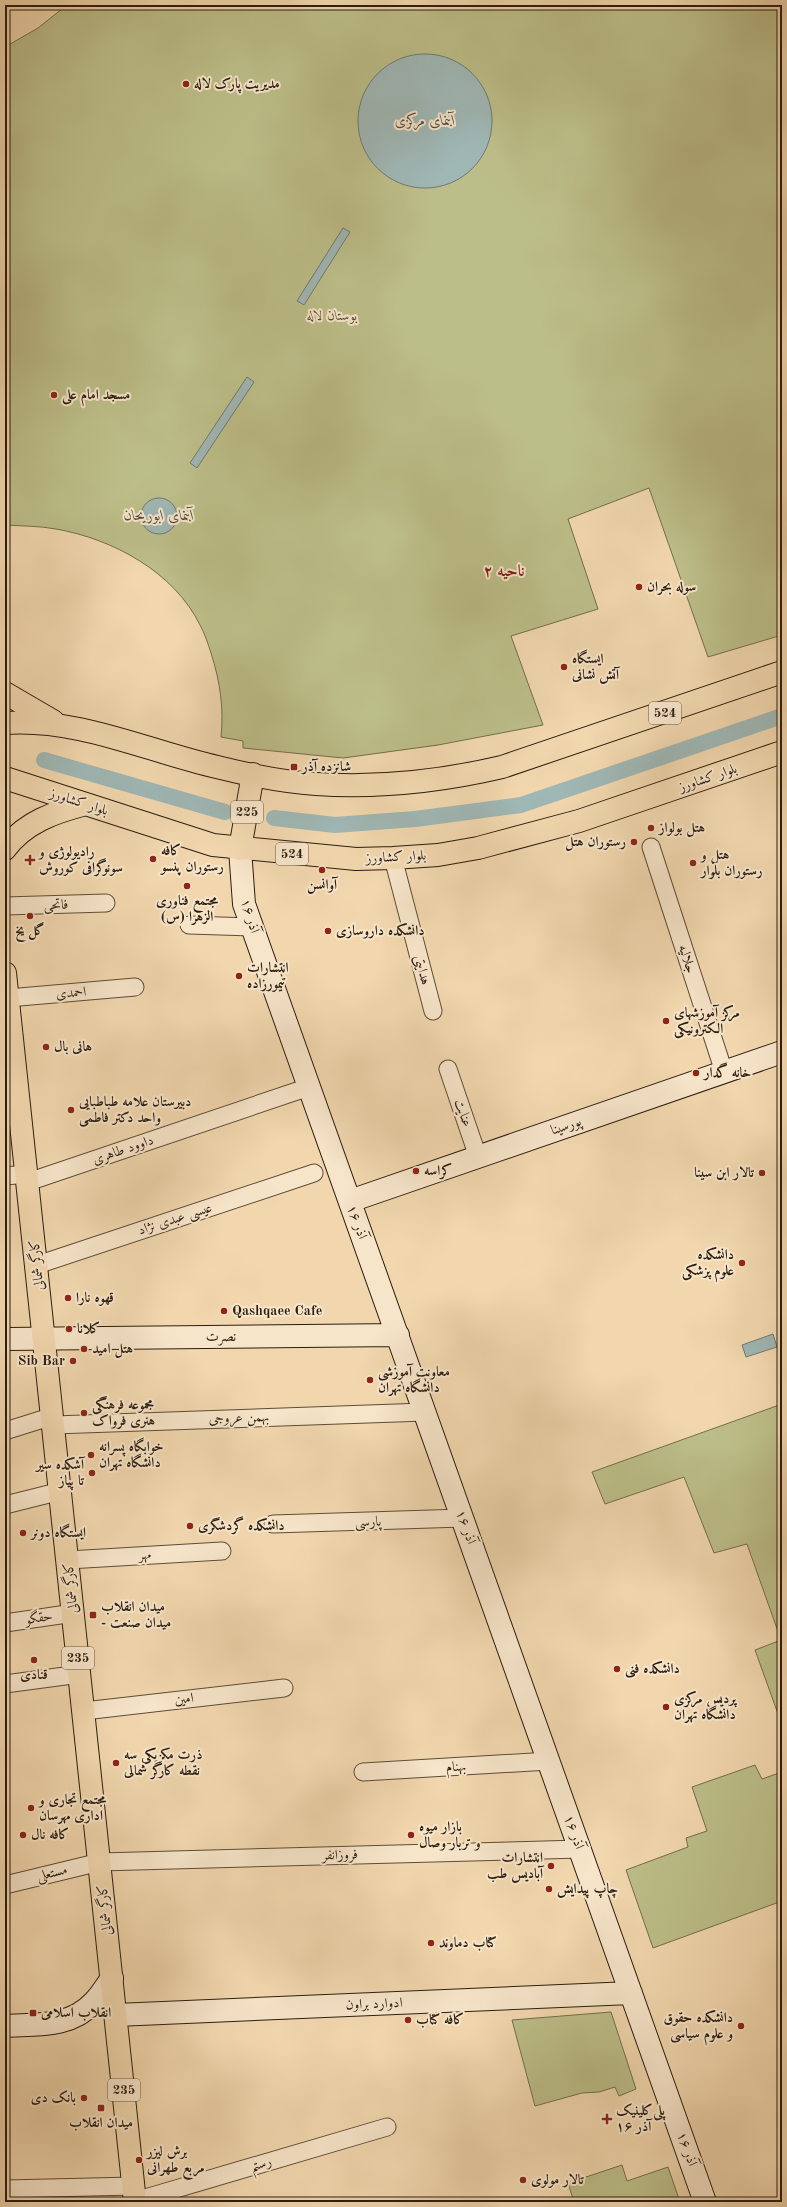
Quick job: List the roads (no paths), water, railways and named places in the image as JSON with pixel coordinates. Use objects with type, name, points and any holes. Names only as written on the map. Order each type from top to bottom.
[{"type":"main road","name":"524","points":[[5,723],[18,722],[61,725],[78,728],[217,767],[314,784],[391,783],[470,775],[502,767],[548,753],[782,672]]},
{"type":"main road","points":[[5,693],[61,725]]},
{"type":"main road","name":"بلوار کشاورز","points":[[5,778],[213,845],[240,849],[356,859],[393,858],[438,855],[478,848],[580,821],[782,752]]},
{"type":"main road","name":"225","points":[[240,849],[253,774]]},
{"type":"main road","points":[[5,849],[23,831],[40,819],[56,812],[86,804]]},
{"type":"main road","name":"کارگر شمالی","points":[[5,973],[54,1421],[135,2197]]},
{"type":"street","name":"جلالیه","points":[[651,847],[724,1072]]},
{"type":"street","name":"۱۶ آذر","points":[[240,849],[243,894],[252,927],[706,2202]]},
{"type":"street","name":"هدایتی","points":[[393,858],[433,1011]]},
{"type":"street","name":"فاتحی","points":[[5,906],[106,903]]},
{"type":"street","points":[[190,925],[252,927]]},
{"type":"street","name":"احمدی","points":[[8,998],[135,987]]},
{"type":"street","name":"پورسینا","points":[[350,1201],[782,1052]]},
{"type":"street","name":"عنایت","points":[[448,1069],[478,1157]]},
{"type":"street","name":"داوود طاهری","points":[[5,1176],[27,1178],[309,1087]]},
{"type":"street","name":"عیسی عبدی نژاد","points":[[37,1265],[314,1173]]},
{"type":"street","name":"نصرت","points":[[13,1338],[398,1336]]},
{"type":"street","name":"بهمن عروجی","points":[[5,1431],[54,1421],[425,1412]]},
{"type":"street","points":[[5,1505],[61,1491]]},
{"type":"street","name":"پارسی","points":[[273,1524],[463,1518]]},
{"type":"street","name":"مهر","points":[[68,1560],[222,1550]]},
{"type":"street","name":"حقگو","points":[[5,1623],[74,1613]]},
{"type":"street","points":[[5,1684],[80,1674]]},
{"type":"street","name":"امین","points":[[84,1711],[284,1688]]},
{"type":"street","name":"بهنام","points":[[363,1772],[549,1761]]},
{"type":"street","name":"فروزانفر","points":[[100,1862],[580,1849]]},
{"type":"street","name":"مستعلی","points":[[5,1885],[100,1862]]},
{"type":"street","points":[[5,2026],[58,2023],[74,2018],[94,2002],[112,1978]]},
{"type":"street","name":"ادوارد براون","points":[[116,2015],[632,1994]]},
{"type":"street","name":"رستم","points":[[5,2189],[135,2197],[387,2127]]},
{"type":"water","name":"آبنمای مرکزی","points":[[425,54],[451,59],[467,69],[477,79],[487,95],[492,121],[487,147],[477,163],[467,173],[451,183],[425,188],[399,183],[383,173],[373,163],[363,147],[358,121],[363,95],[373,79],[383,69],[399,59]]},
{"type":"water","points":[[343,228],[350,232],[304,305],[297,301]]},
{"type":"water","points":[[247,377],[254,382],[197,468],[190,463]]},
{"type":"water","name":"آبنمای ابوریحان","points":[[163,498],[172,503],[176,509],[176,523],[172,529],[163,534],[155,534],[146,529],[142,523],[141,512],[146,503],[152,499]]},
{"type":"water","points":[[773,1334],[777,1347],[746,1357],[742,1345]]},
{"type":"waterway","points":[[274,818],[335,825],[415,819],[521,805],[782,716]]},
{"type":"waterway","points":[[44,760],[225,812]]},
{"type":"place","name":"مدیریت پارک لاله","points":[[186,84]]},
{"type":"place","name":"مسجد امام علی","points":[[54,395]]},
{"type":"place","name":"سوله بحران","points":[[639,587]]},
{"type":"place","name":"ایستگاه آتش نشانی","points":[[564,667]]},
{"type":"place","name":"شانزده آذر","points":[[294,767]]},
{"type":"place","name":"هتل بولواز","points":[[651,828]]},
{"type":"place","name":"رستوران هتل","points":[[634,842]]},
{"type":"place","name":"کافه رستوران پنسو","points":[[153,859]]},
{"type":"place","name":"رادیولوژی و سونوگرافی کوروش","points":[[30,860]]},
{"type":"place","name":"هتل و رستوران بلوار","points":[[693,863]]},
{"type":"place","name":"آوانسن","points":[[322,870]]},
{"type":"place","name":"مجتمع فناوری الزهرا (س)","points":[[187,886]]},
{"type":"place","name":"گل یخ","points":[[30,916]]},
{"type":"place","name":"دانشکده داروسازی","points":[[328,931]]},
{"type":"place","name":"انتشارات تیمورزاده","points":[[239,976]]},
{"type":"place","name":"مرکز آموزشهای الکترونیکی","points":[[666,1021]]},
{"type":"place","name":"هانی بال","points":[[46,1047]]},
{"type":"place","name":"خانه گدار","points":[[696,1073]]},
{"type":"place","name":"دبیرستان علامه طباطبایی واحد دکتر فاطمی","points":[[71,1110]]},
{"type":"place","name":"کراسه","points":[[416,1171]]},
{"type":"place","name":"تالار ابن سینا","points":[[762,1173]]},
{"type":"place","name":"دانشکده علوم پزشکی","points":[[742,1263]]},
{"type":"place","name":"قهوه نارا","points":[[68,1298]]},
{"type":"place","name":"Qashqaee Cafe","points":[[224,1311]]},
{"type":"place","name":"کلانا","points":[[69,1329]]},
{"type":"place","name":"هتل امید","points":[[84,1349]]},
{"type":"place","name":"Sib Bar","points":[[73,1361]]},
{"type":"place","name":"معاونت آموزشی دانشگاه تهران","points":[[370,1380]]},
{"type":"place","name":"مجموعه فرهنگی هنری فرواک","points":[[84,1413]]},
{"type":"place","name":"خوابگاه پسرانه دانشگاه تهران","points":[[91,1455]]},
{"type":"place","name":"آشکده سیر تا پیاز","points":[[92,1473]]},
{"type":"place","name":"دانشکده گردشگری","points":[[190,1526]]},
{"type":"place","name":"ایستگاه دونر","points":[[23,1533]]},
{"type":"place","name":"میدان انقلاب - میدان صنعت","points":[[93,1615]]},
{"type":"place","name":"قنادی","points":[[34,1660]]},
{"type":"place","name":"دانشکده فنی","points":[[617,1669]]},
{"type":"place","name":"پردیس مرکزی دانشگاه‌ تهران","points":[[666,1707]]},
{"type":"place","name":"ذرت مکزیکی سه نقطه کارگر شمالی","points":[[116,1763]]},
{"type":"place","name":"مجتمع تجاری و اداری مهرسان","points":[[31,1808]]},
{"type":"place","name":"کافه نال","points":[[23,1835]]},
{"type":"place","name":"بازار میوه و تربار وصال","points":[[411,1835]]},
{"type":"place","name":"انتشارات آبادیس طب","points":[[551,1866]]},
{"type":"place","name":"چاپ پیدایش","points":[[549,1889]]},
{"type":"place","name":"کتاب دماوند","points":[[431,1943]]},
{"type":"place","name":"انقلاب اسلامی","points":[[33,2013]]},
{"type":"place","name":"کافه کتاب","points":[[408,2020]]},
{"type":"place","name":"دانشکده حقوق و علوم سیاسی","points":[[741,2026]]},
{"type":"place","name":"بانک دی","points":[[84,2098]]},
{"type":"place","name":"میدان انقلاب","points":[[101,2108]]},
{"type":"place","name":"پلی‌کلینیک ۱۶ آذر","points":[[607,2119]]},
{"type":"place","name":"برش لیزر مربع طهرانی","points":[[139,2160]]},
{"type":"place","name":"تالار مولوی","points":[[523,2180]]},
{"type":"district","name":"ناحیه ۲","points":[[504,572]]},
{"type":"park label","name":"بوستان لاله","points":[[332,316]]}]
